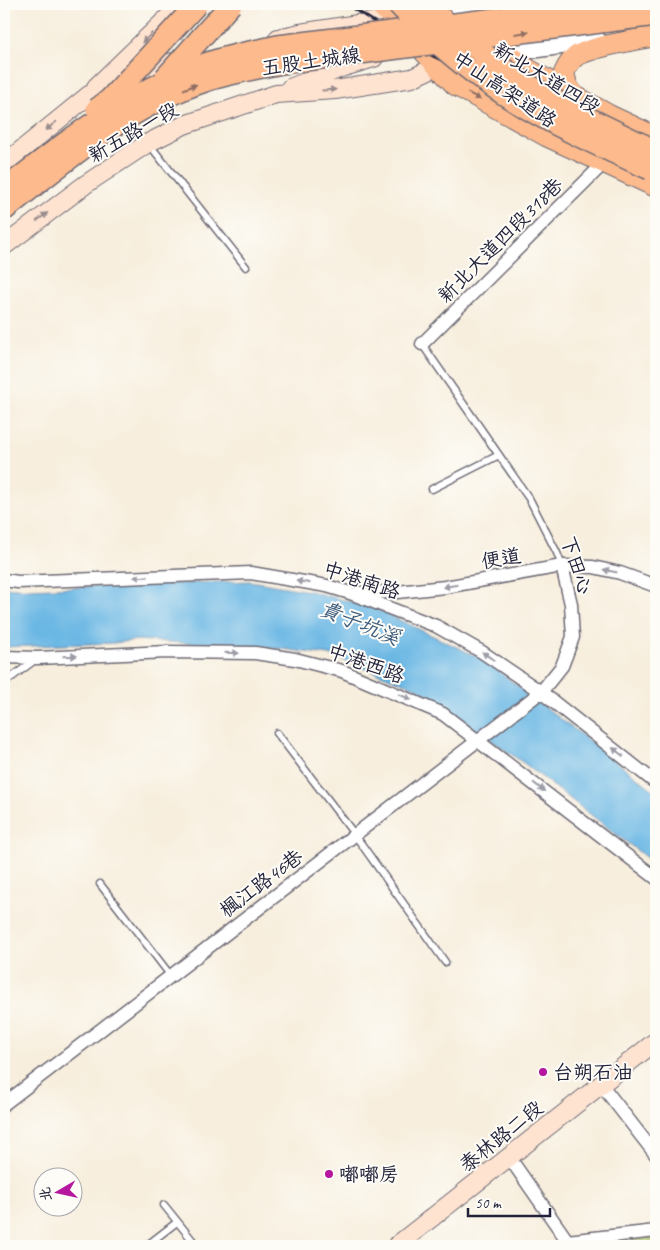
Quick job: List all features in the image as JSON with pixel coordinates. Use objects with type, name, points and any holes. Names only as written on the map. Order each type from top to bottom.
[{"type":"highway","points":[[4,180],[58,141],[109,100],[197,4]]},
{"type":"highway","points":[[4,226],[78,170],[112,140],[231,4]]},
{"type":"highway","name":"五股土城線","points":[[4,190],[59,146],[101,117],[147,90],[202,66],[240,54],[278,46],[616,4]]},
{"type":"highway","name":"中山高架道路","points":[[433,8],[472,44],[507,71],[654,161]]},
{"type":"highway","name":"中山高架道路","points":[[396,11],[485,80],[517,102],[565,129],[654,161]]},
{"type":"highway","name":"五股土城線","points":[[4,210],[68,159],[117,125],[167,97],[208,80],[282,63],[656,15]]},
{"type":"main road","points":[[4,164],[88,95],[182,4]]},
{"type":"main road","points":[[379,4],[396,11],[419,46],[455,85],[546,136],[604,163],[654,161]]},
{"type":"main road","points":[[88,95],[164,64],[396,11],[433,8],[419,46]]},
{"type":"main road","name":"新北大道四段","points":[[433,8],[528,68],[609,115],[654,161]]},
{"type":"main road","name":"新北大道四段","points":[[433,8],[479,60],[523,95],[654,161]]},
{"type":"main road","points":[[573,94],[567,85],[564,73],[569,63],[578,55],[656,35]]},
{"type":"main road","points":[[276,94],[341,68],[419,46]]},
{"type":"main road","name":"新北大道四段","points":[[419,46],[479,60]]},
{"type":"main road","name":"新五路一段","points":[[4,246],[86,184],[148,143],[184,124],[276,94],[335,90],[412,78],[437,66],[479,60],[507,53]]},
{"type":"main road","name":"泰林路二段","points":[[396,1246],[656,1041]]},
{"type":"street","points":[[433,8],[493,4]]},
{"type":"street","points":[[507,53],[656,35]]},
{"type":"street","name":"新北大道四段318巷","points":[[422,344],[520,253],[604,163]]},
{"type":"street","name":"便道","points":[[350,593],[396,592],[445,587],[562,566],[593,567],[620,573],[656,586]]},
{"type":"street","name":"下田心","points":[[538,694],[562,666],[573,637],[571,604],[562,566]]},
{"type":"street","name":"中港南路","points":[[4,580],[18,582],[251,573],[327,586],[350,593],[436,626],[482,652],[656,782]]},
{"type":"street","name":"中港西路","points":[[4,657],[38,658],[167,652],[255,653],[295,659],[342,670],[443,714],[480,739],[656,878]]},
{"type":"street","name":"楓江路46巷","points":[[4,1104],[538,694]]},
{"type":"street","points":[[600,1084],[656,1155]]},
{"type":"street","points":[[510,1157],[569,1243],[656,1230]]},
{"type":"lane","points":[[148,143],[246,267]]},
{"type":"lane","name":"下田心","points":[[422,344],[530,500],[562,566]]},
{"type":"lane","points":[[432,489],[499,455]]},
{"type":"lane","points":[[4,683],[38,658]]},
{"type":"lane","points":[[277,733],[355,834],[445,962]]},
{"type":"lane","points":[[100,884],[171,976]]},
{"type":"lane","points":[[164,1205],[197,1246]]},
{"type":"lane","points":[[146,1246],[178,1222]]},
{"type":"green space","points":[[656,1237],[656,1246],[587,1246]]},
{"type":"water","name":"貴子坑溪","points":[[250,581],[309,591],[374,608],[484,660],[656,792],[656,865],[525,764],[417,688],[329,655],[282,649],[137,640],[114,643],[4,647],[4,587],[27,589]]},
{"type":"railway","points":[[346,4],[414,47],[656,163]]},
{"type":"place","name":"台朔石油","points":[[543,1072]]},
{"type":"place","name":"嘟嘟房","points":[[329,1174]]}]
